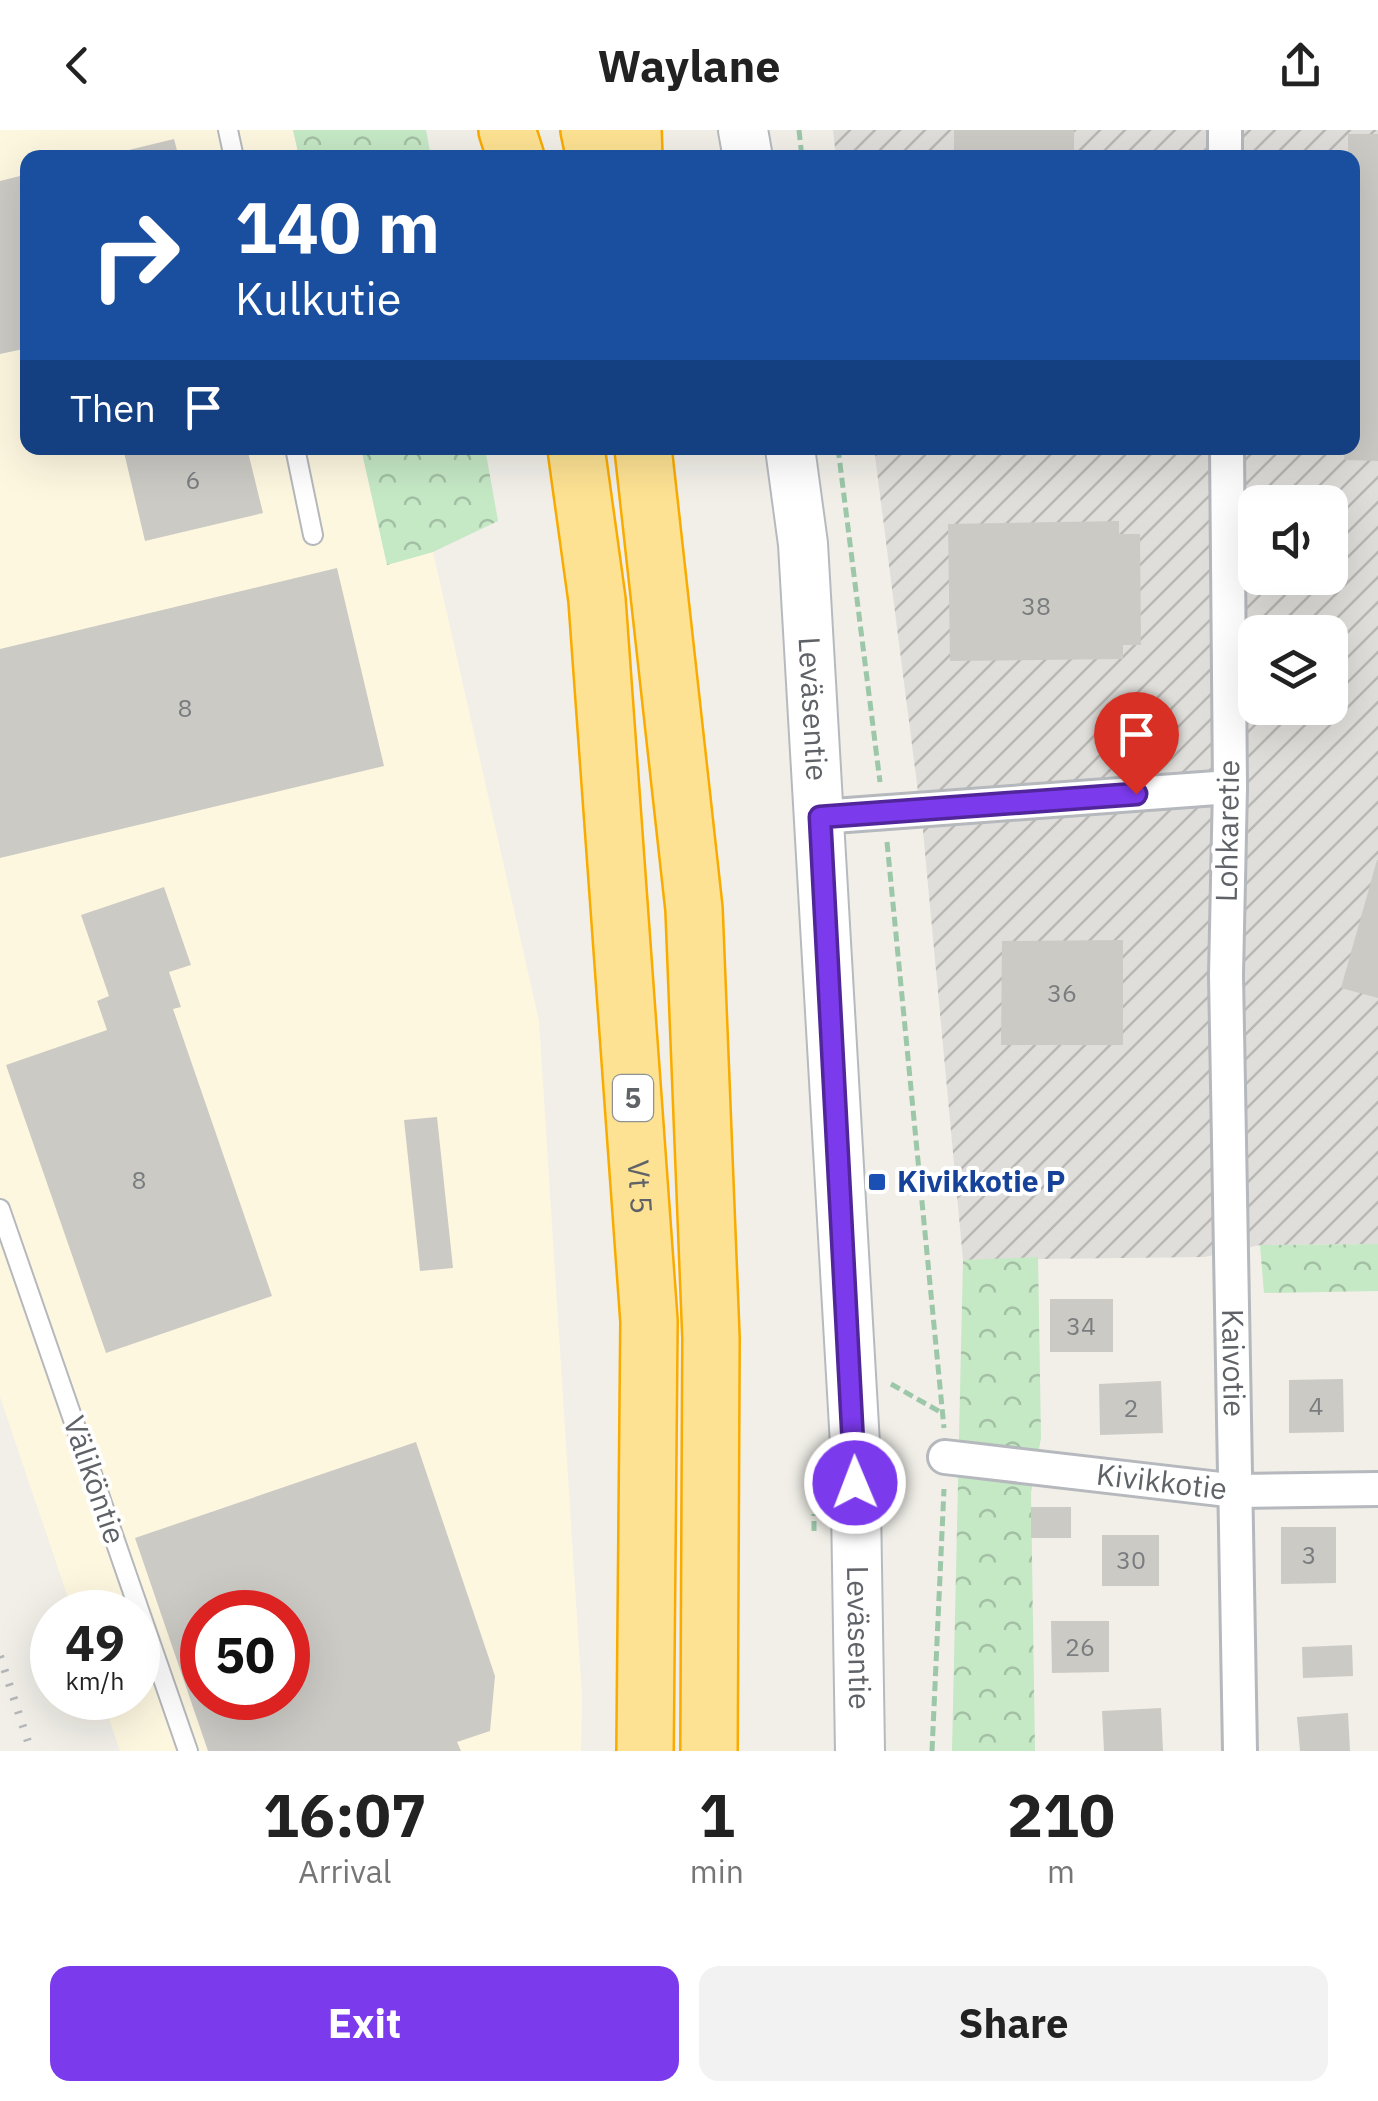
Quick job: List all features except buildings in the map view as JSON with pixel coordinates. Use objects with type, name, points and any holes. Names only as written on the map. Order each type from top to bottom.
[{"type":"highway","name":"Vt 5","points":[[577,455],[597,600],[648,1321],[645,1751]]},
{"type":"highway","points":[[643,455],[694,909],[710,1338],[709,1751]]},
{"type":"main road","name":"Leväsentie","points":[[791,455],[803,544],[854,1444],[860,1751]]},
{"type":"street","name":"Lohkaretie","points":[[1226,975],[1230,787],[1228,455]]},
{"type":"street","points":[[820,817],[1230,787]]},
{"type":"street","name":"Kaivotie","points":[[1226,975],[1240,1751]]},
{"type":"street","name":"Kivikkotie","points":[[945,1458],[1237,1491],[1378,1489]]},
{"type":"lane","points":[[296,455],[313,535]]},
{"type":"lane","name":"Väliköntie","points":[[0,1209],[188,1751]]},
{"type":"path","points":[[839,455],[884,811],[945,1458],[932,1751]]},
{"type":"shaded area","points":[[0,130],[293,130],[297,150],[20,150],[20,455],[363,455],[387,565],[433,552],[539,1021],[582,1697],[581,1751],[120,1751],[109,1720],[160,1720],[160,1590],[66,1590],[0,1397]]},
{"type":"shaded area","points":[[833,130],[1378,130],[1378,1244],[1260,1245],[1205,1257],[963,1260],[923,831],[875,455],[1360,455],[1360,150],[835,150]]},
{"type":"green space","points":[[293,130],[426,130],[430,150],[297,150]]},
{"type":"green space","points":[[363,455],[486,455],[498,521],[433,552],[387,565]]},
{"type":"green space","points":[[1378,1244],[1378,1291],[1264,1293],[1260,1245]]},
{"type":"green space","points":[[1038,1257],[1041,1438],[1031,1493],[1035,1751],[952,1751],[963,1260]]},
{"type":"railway","points":[[0,1656],[31,1751]]},
{"type":"place","name":"Kivikkotie P","points":[[877,1182]]},
{"type":"route","points":[[855,1483],[820,817],[1136,794]]}]
